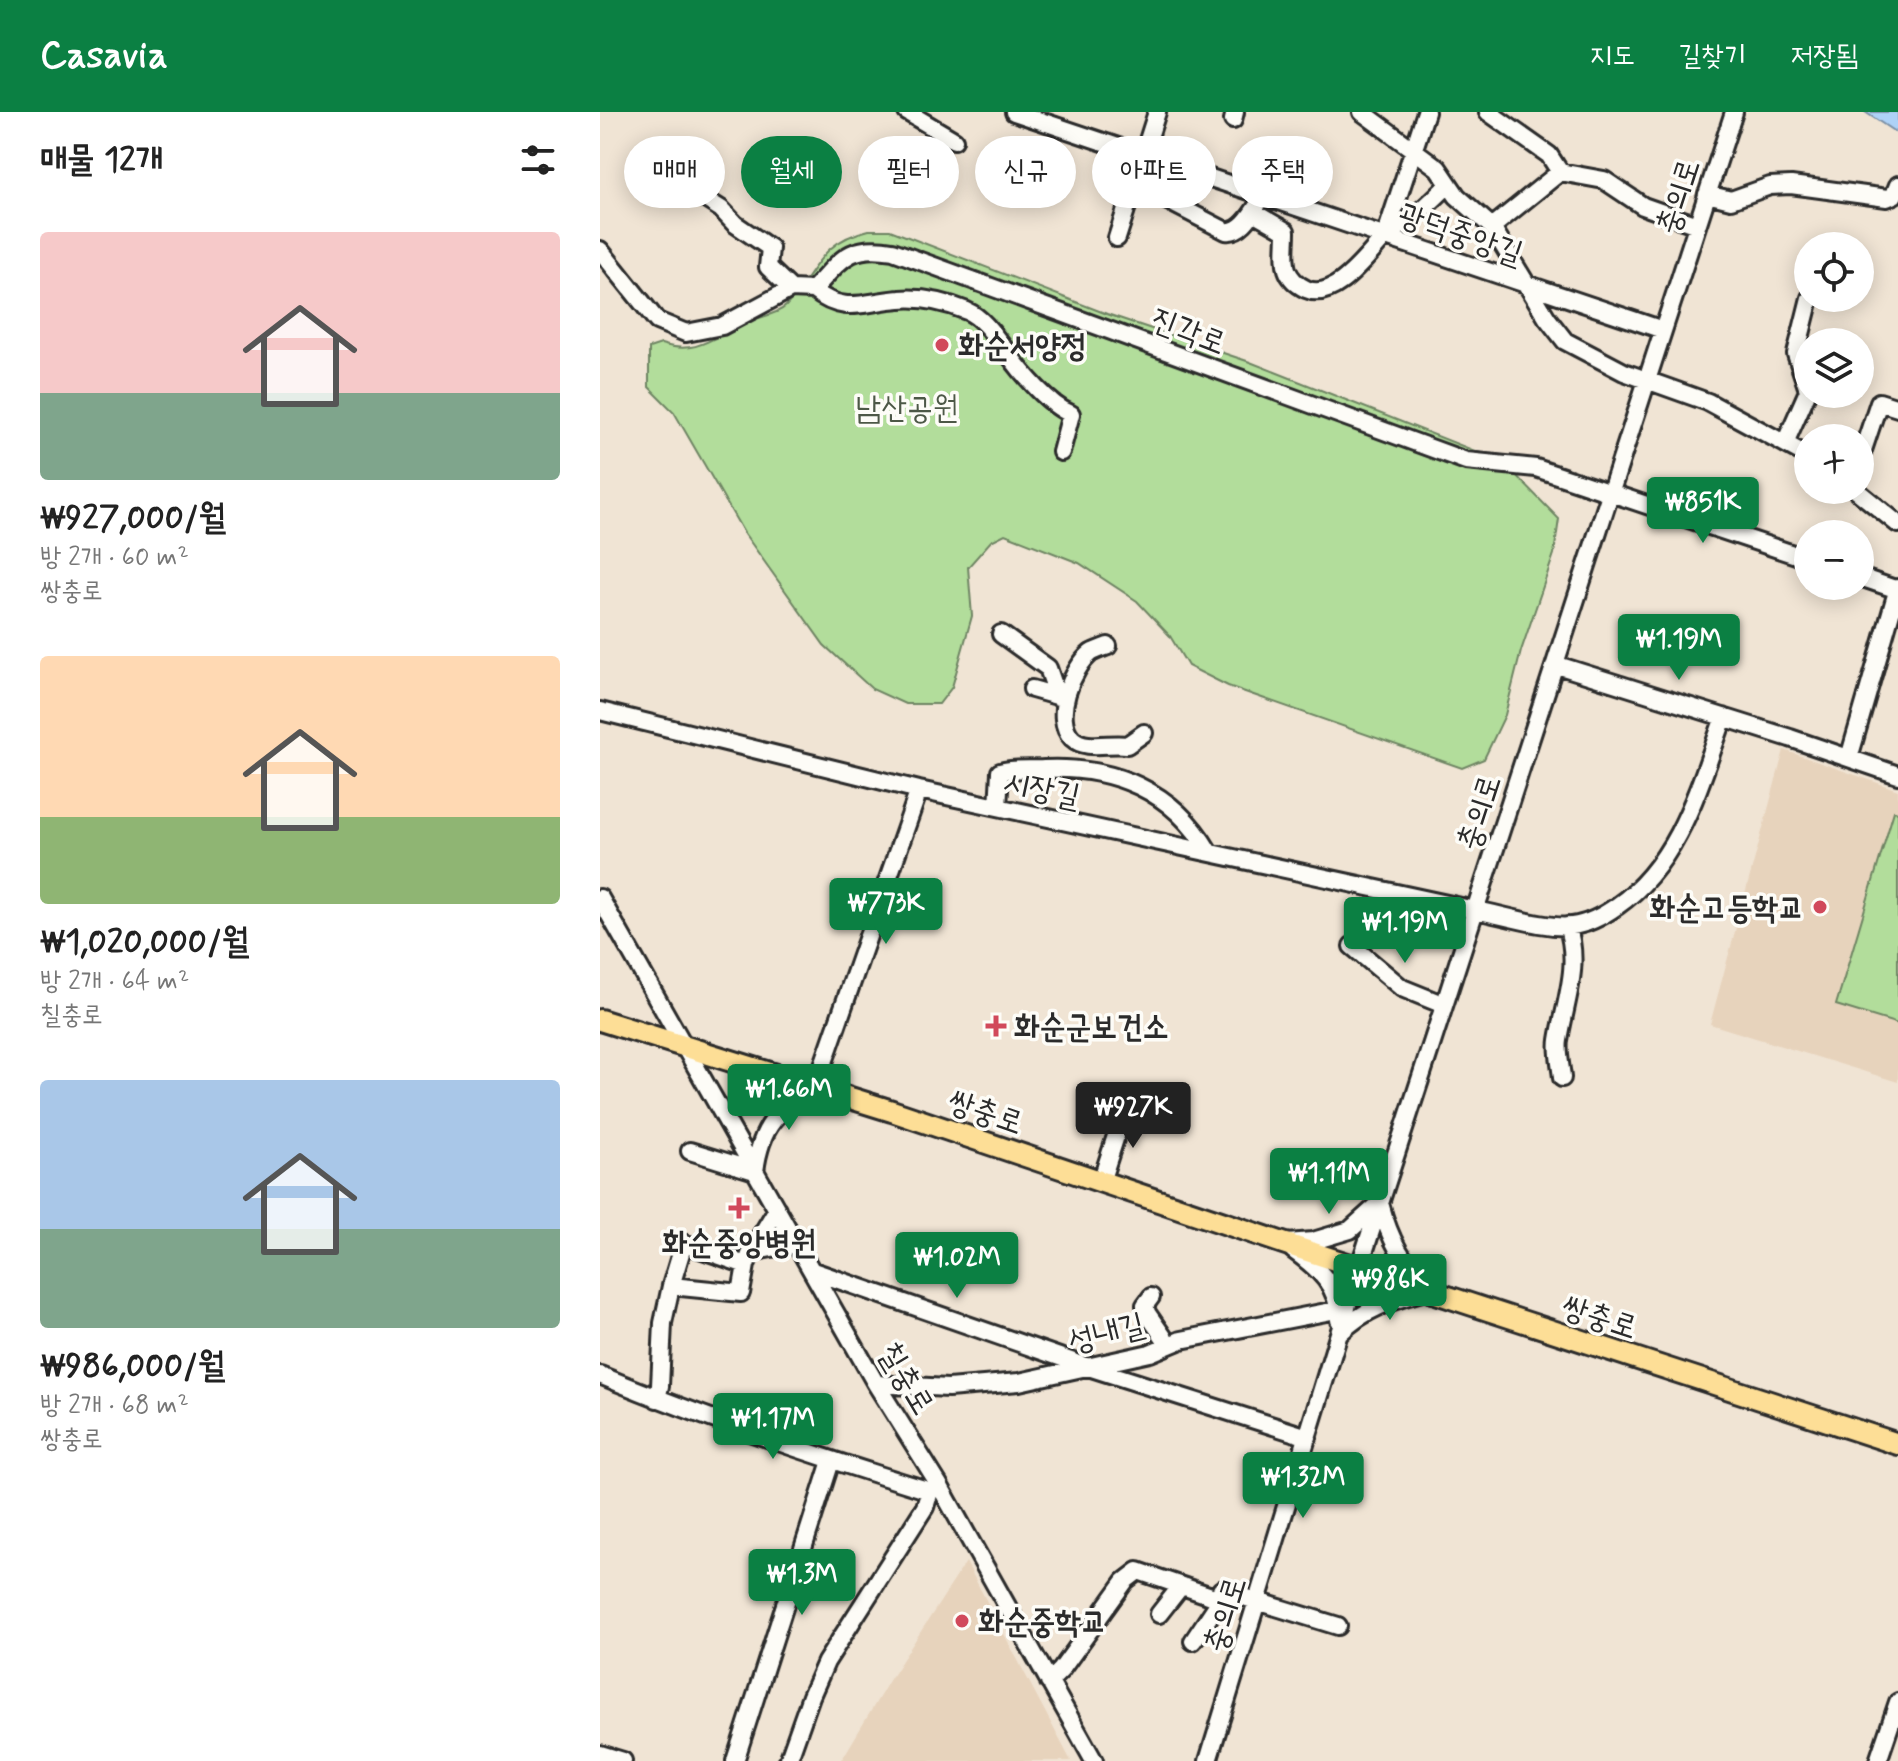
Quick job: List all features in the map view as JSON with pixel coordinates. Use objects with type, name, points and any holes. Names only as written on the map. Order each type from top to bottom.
[{"type":"main road","name":"쌍충로","points":[[600,1020],[1898,1444]]},
{"type":"street","points":[[907,112],[947,136]]},
{"type":"street","name":"광덕중앙길","points":[[1014,112],[1092,137]]},
{"type":"street","points":[[1150,136],[1157,112]]},
{"type":"street","points":[[1362,112],[1438,168],[1457,196],[1492,227],[1547,318],[1565,341],[1588,355],[1647,381],[1708,402],[1794,448]]},
{"type":"street","points":[[1385,237],[1426,112]]},
{"type":"street","points":[[1488,112],[1549,155],[1560,172],[1604,180],[1643,206],[1697,225]]},
{"type":"street","name":"충의로","points":[[1208,1761],[1339,1334],[1343,1309],[1557,665],[1734,112]]},
{"type":"street","points":[[1492,227],[1560,172]]},
{"type":"street","points":[[1253,212],[1286,231],[1287,272],[1298,284],[1315,292],[1337,284],[1365,261],[1385,237],[1425,207],[1449,184]]},
{"type":"street","points":[[1707,194],[1731,200],[1770,186],[1791,185],[1887,198],[1894,195],[1898,185]]},
{"type":"street","points":[[719,208],[735,224],[770,248],[768,267],[791,289]]},
{"type":"street","points":[[1117,238],[1127,208]]},
{"type":"street","points":[[1182,208],[1229,232],[1241,226],[1255,208]]},
{"type":"street","name":"광덕중앙길","points":[[1303,208],[1663,330]]},
{"type":"street","name":"진각로","points":[[813,290],[855,250],[865,247],[893,251],[1466,461],[1536,468],[1794,554]]},
{"type":"street","points":[[600,250],[657,321],[686,333],[709,331],[722,326],[774,295],[791,289],[813,290],[826,301],[850,307],[919,299],[954,307],[977,317],[1018,367],[1061,410],[1071,414],[1061,452]]},
{"type":"street","points":[[1872,424],[1879,402],[1898,408]]},
{"type":"street","points":[[1785,443],[1800,408]]},
{"type":"street","points":[[1873,504],[1898,524]]},
{"type":"street","points":[[1849,758],[1898,589],[1874,581]]},
{"type":"street","points":[[1001,634],[1048,668],[1062,698],[1065,720],[1072,738],[1088,745],[1127,745],[1144,733]]},
{"type":"street","points":[[1062,698],[1087,658],[1108,646]]},
{"type":"street","points":[[1557,665],[1898,775]]},
{"type":"street","points":[[1032,689],[1062,698]]},
{"type":"street","name":"시장길","points":[[600,711],[919,790],[1475,910],[1567,926]]},
{"type":"street","points":[[1562,1078],[1559,1044],[1573,961],[1567,926],[1600,918],[1638,890],[1664,860],[1684,822],[1724,717]]},
{"type":"street","points":[[1088,745],[1088,769]]},
{"type":"street","points":[[998,807],[1000,772],[1088,769],[1115,775],[1168,805],[1191,827],[1209,852]]},
{"type":"street","points":[[690,1151],[755,1171],[768,1126],[778,1114],[815,1088],[919,790]]},
{"type":"street","name":"칠충로","points":[[600,898],[934,1487],[1094,1761]]},
{"type":"street","points":[[1352,946],[1402,988],[1444,1005]]},
{"type":"street","points":[[1101,1182],[1126,1105]]},
{"type":"street","points":[[1283,1243],[1313,1241],[1350,1230],[1380,1203],[1388,1235],[1405,1265],[1429,1290],[1383,1303],[1355,1318],[1339,1334]]},
{"type":"street","points":[[671,1286],[741,1293],[748,1258],[777,1209]]},
{"type":"street","points":[[657,1399],[663,1323],[681,1242],[748,1258],[797,1243]]},
{"type":"street","points":[[1283,1243],[1320,1269],[1343,1309]]},
{"type":"street","points":[[813,1271],[1088,1367],[1308,1437]]},
{"type":"street","points":[[1151,1297],[1145,1305],[1147,1313],[1169,1345]]},
{"type":"street","name":"성내길","points":[[876,1384],[948,1388],[1019,1382],[1150,1353],[1181,1340],[1343,1309]]},
{"type":"street","points":[[600,1375],[657,1399],[831,1461],[934,1487],[925,1507],[822,1670],[788,1761]]},
{"type":"street","points":[[735,1761],[831,1461]]},
{"type":"street","points":[[1049,1682],[1125,1581],[1138,1571],[1181,1586],[1257,1601],[1338,1626]]},
{"type":"street","points":[[1167,1574],[1226,1596]]},
{"type":"street","points":[[1159,1614],[1181,1586]]},
{"type":"street","points":[[1193,1641],[1226,1596]]},
{"type":"street","points":[[1878,1761],[1898,1702]]},
{"type":"street","points":[[600,1754],[623,1761]]},
{"type":"shaded area","name":"화순고등학교","points":[[1784,750],[1898,790],[1898,1082],[1710,1024]]},
{"type":"shaded area","name":"화순중학교","points":[[966,1562],[1071,1761],[841,1761],[890,1679]]},
{"type":"green space","name":"남산공원","points":[[869,230],[890,230],[1107,314],[1250,362],[1503,462],[1559,519],[1554,554],[1521,651],[1505,715],[1484,759],[1462,768],[1228,686],[1188,666],[1170,636],[1137,601],[1079,563],[1005,534],[991,541],[968,567],[972,616],[952,687],[939,704],[905,704],[872,689],[824,645],[744,533],[674,412],[649,387],[649,348],[661,344],[685,348],[696,346],[747,322],[778,312],[796,294],[828,251],[852,235]]},
{"type":"green space","points":[[1894,811],[1898,812],[1898,1024],[1836,1005]]},
{"type":"water","points":[[1865,112],[1898,112],[1898,134]]},
{"type":"place","name":"화순서양정","points":[[942,345]]},
{"type":"place","name":"화순고등학교","points":[[1820,907]]},
{"type":"place","name":"화순군보건소","points":[[996,1026]]},
{"type":"place","name":"화순중앙병원","points":[[739,1208]]},
{"type":"place","name":"화순중학교","points":[[962,1621]]}]
